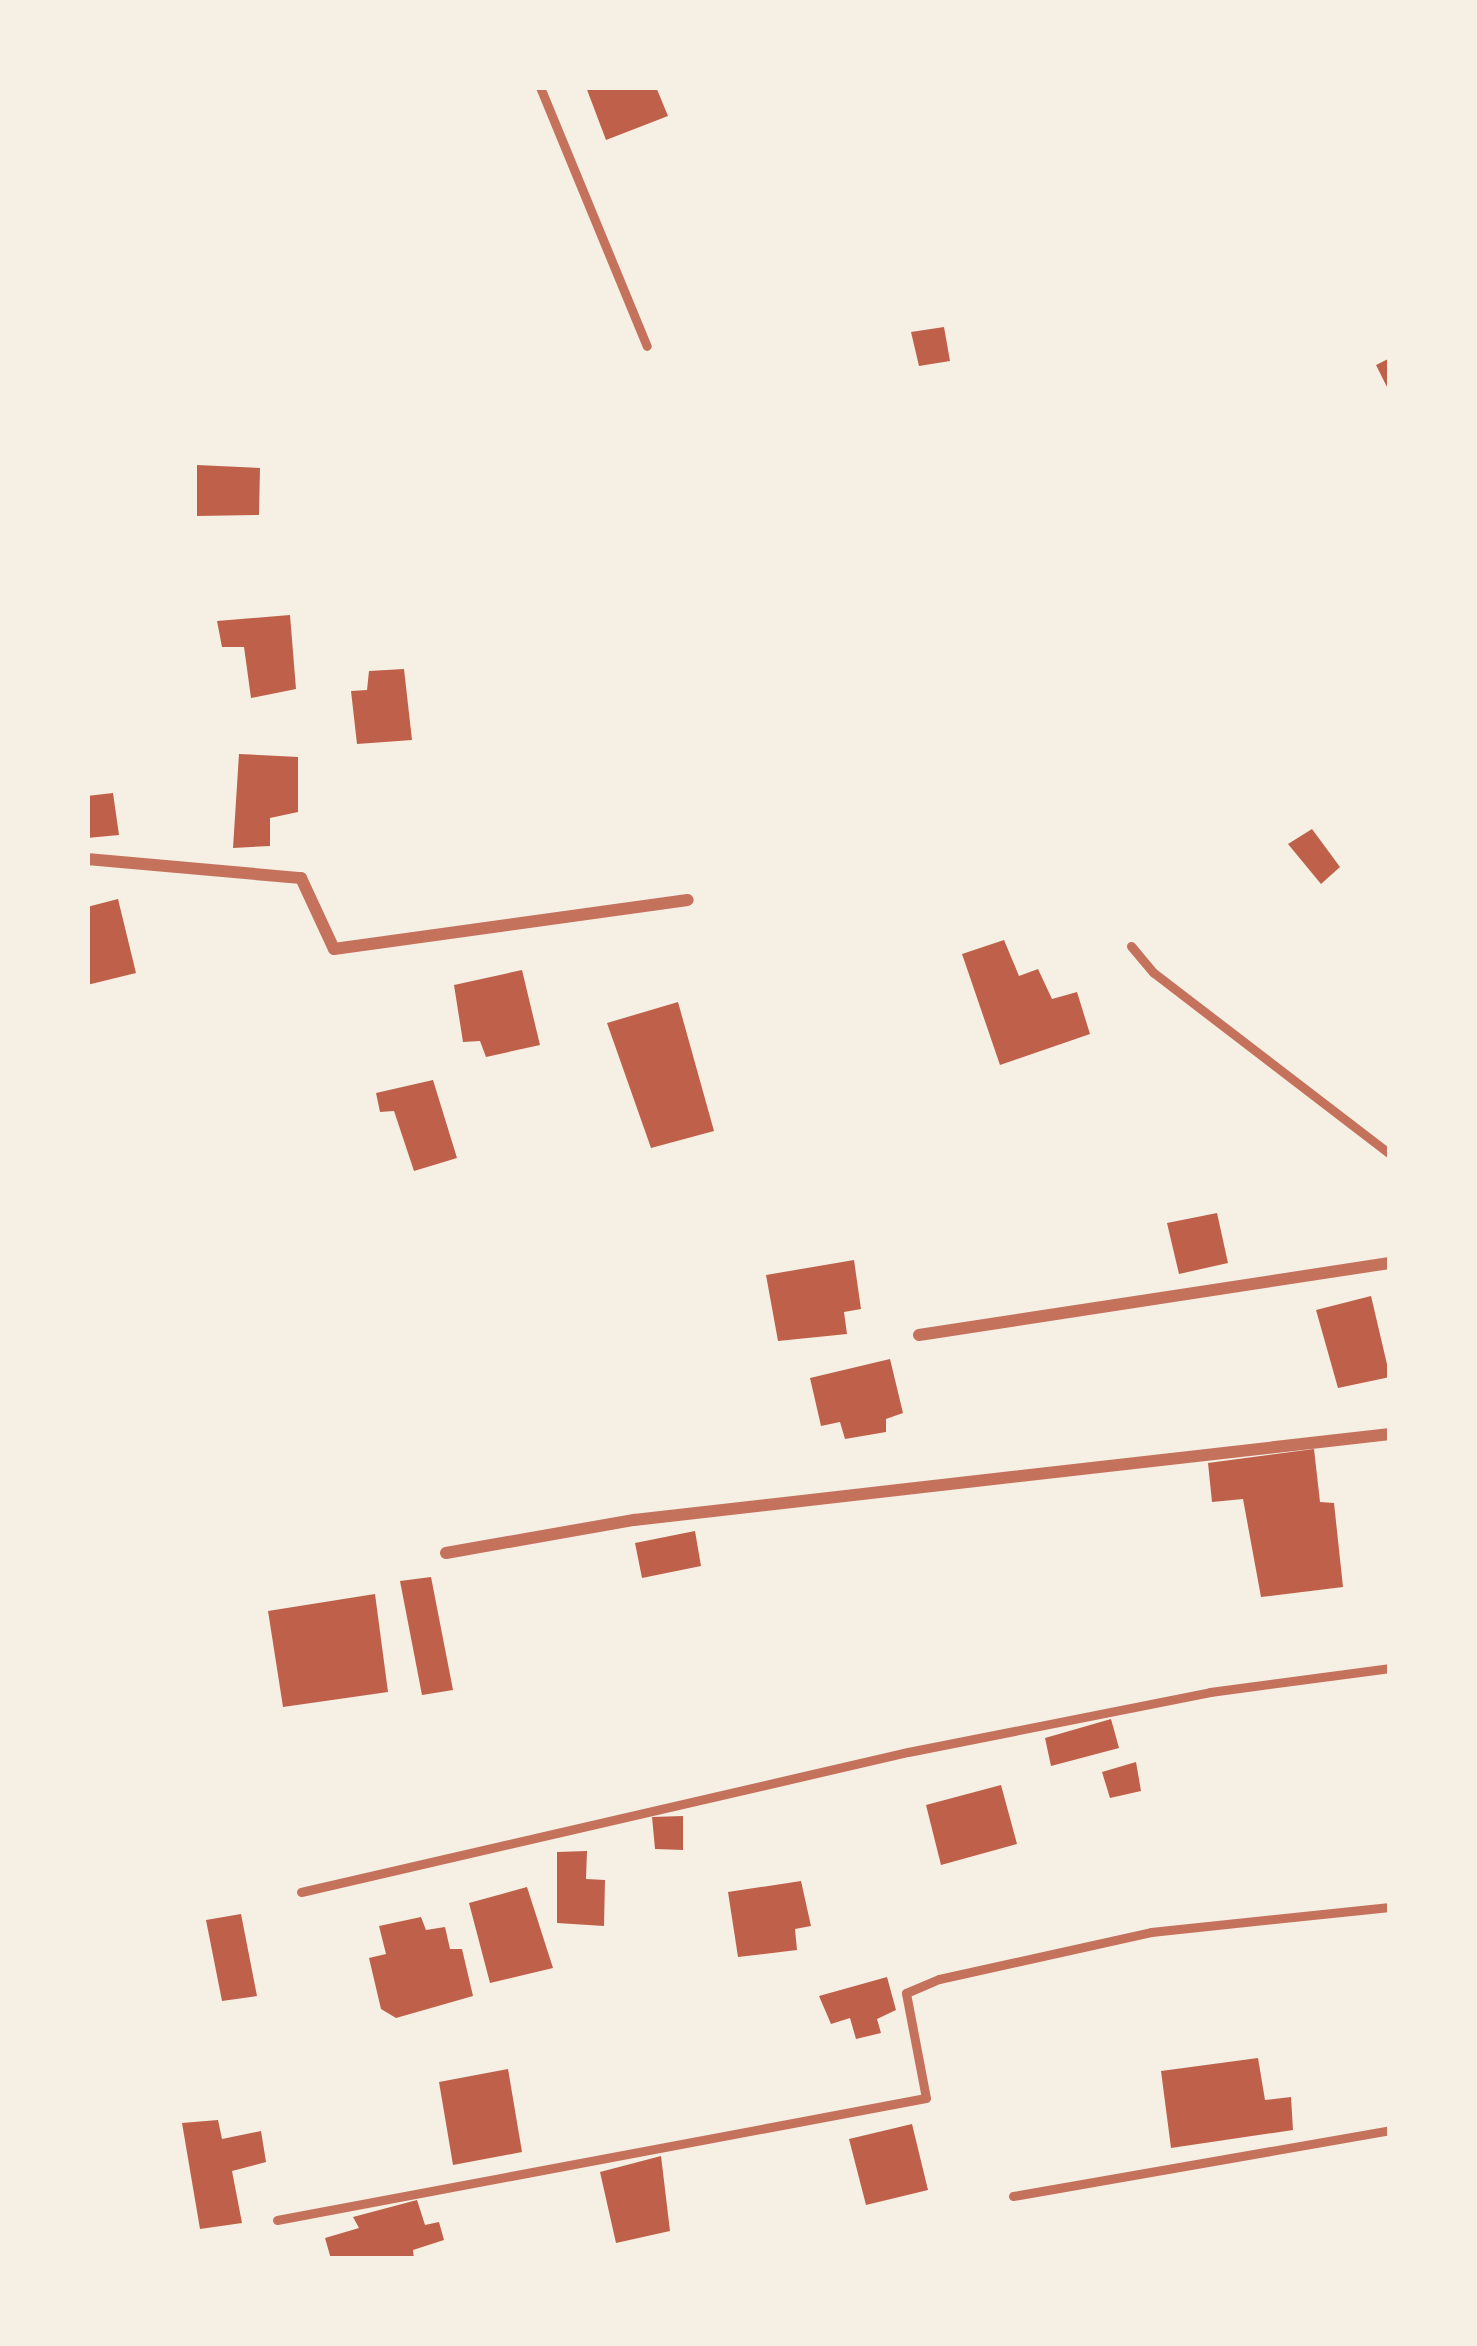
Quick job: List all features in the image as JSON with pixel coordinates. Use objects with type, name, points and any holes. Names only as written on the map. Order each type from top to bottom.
[{"type":"street","points":[[87,859],[301,878],[334,950],[688,900]]},
{"type":"street","points":[[919,1335],[1390,1264]]},
{"type":"street","points":[[446,1552],[634,1520],[1390,1434]]},
{"type":"lane","points":[[540,87],[647,346]]},
{"type":"lane","points":[[1131,946],[1154,973],[1390,1154]]},
{"type":"lane","points":[[301,1892],[908,1752],[1210,1692],[1390,1668]]},
{"type":"lane","points":[[277,2220],[926,2098],[906,1994],[939,1979],[1151,1932],[1390,1907]]},
{"type":"lane","points":[[1013,2196],[1390,2130]]},
{"type":"building","points":[[586,87],[656,87],[668,116],[606,140]]},
{"type":"building","points":[[944,327],[950,361],[919,366],[911,332]]},
{"type":"building","points":[[1390,358],[1390,393],[1376,365]]},
{"type":"building","points":[[197,465],[260,468],[259,515],[197,516]]},
{"type":"building","points":[[290,615],[296,689],[251,698],[244,647],[222,647],[217,621]]},
{"type":"building","points":[[404,669],[412,740],[357,744],[351,691],[367,690],[369,671]]},
{"type":"building","points":[[239,754],[298,757],[298,812],[270,818],[270,846],[233,848]]},
{"type":"building","points":[[113,793],[119,835],[87,838],[87,796]]},
{"type":"building","points":[[1312,829],[1340,867],[1321,884],[1288,844]]},
{"type":"building","points":[[118,899],[136,973],[87,985],[87,907]]},
{"type":"building","points":[[1004,940],[1019,976],[1038,969],[1052,999],[1077,992],[1090,1034],[1000,1065],[962,954]]},
{"type":"building","points":[[522,970],[540,1045],[486,1057],[480,1041],[463,1042],[454,985]]},
{"type":"building","points":[[678,1002],[714,1131],[651,1148],[607,1023]]},
{"type":"building","points":[[433,1080],[457,1158],[414,1171],[394,1111],[380,1112],[376,1093]]},
{"type":"building","points":[[1217,1213],[1228,1263],[1179,1274],[1167,1223]]},
{"type":"building","points":[[854,1260],[861,1309],[844,1312],[847,1334],[778,1341],[766,1275]]},
{"type":"building","points":[[1371,1296],[1390,1377],[1338,1388],[1316,1310]]},
{"type":"building","points":[[890,1359],[903,1413],[886,1419],[886,1432],[845,1439],[840,1422],[821,1426],[810,1378]]},
{"type":"building","points":[[1314,1449],[1320,1502],[1334,1503],[1343,1587],[1261,1597],[1243,1499],[1212,1502],[1208,1463]]},
{"type":"building","points":[[695,1531],[701,1566],[642,1578],[635,1543]]},
{"type":"building","points":[[431,1577],[453,1690],[422,1695],[400,1581]]},
{"type":"building","points":[[375,1594],[388,1692],[283,1707],[268,1611]]},
{"type":"building","points":[[1111,1719],[1119,1748],[1051,1766],[1045,1738]]},
{"type":"building","points":[[1136,1762],[1141,1791],[1110,1798],[1102,1772]]},
{"type":"building","points":[[1001,1785],[1017,1844],[941,1865],[926,1805]]},
{"type":"building","points":[[683,1816],[683,1850],[655,1849],[652,1817]]},
{"type":"building","points":[[587,1851],[586,1879],[605,1880],[604,1926],[557,1923],[557,1852]]},
{"type":"building","points":[[801,1881],[811,1926],[795,1929],[797,1950],[738,1957],[728,1892]]},
{"type":"building","points":[[527,1887],[553,1968],[490,1983],[469,1903]]},
{"type":"building","points":[[241,1914],[257,1996],[222,2001],[206,1920]]},
{"type":"building","points":[[421,1917],[426,1930],[445,1927],[450,1949],[462,1949],[473,1996],[396,2018],[381,2009],[369,1958],[386,1954],[379,1926]]},
{"type":"building","points":[[887,1977],[896,2010],[877,2019],[881,2033],[856,2039],[850,2018],[831,2024],[819,1996]]},
{"type":"building","points":[[1258,2058],[1265,2100],[1291,2097],[1293,2130],[1171,2148],[1161,2071]]},
{"type":"building","points":[[508,2069],[522,2152],[453,2165],[439,2082]]},
{"type":"building","points":[[218,2120],[222,2139],[261,2131],[266,2162],[232,2171],[242,2223],[200,2229],[182,2123]]},
{"type":"building","points":[[912,2124],[928,2190],[866,2205],[849,2139]]},
{"type":"building","points":[[661,2156],[670,2231],[616,2243],[600,2172]]},
{"type":"building","points":[[417,2200],[425,2225],[439,2222],[444,2240],[413,2250],[414,2259],[331,2259],[325,2238],[359,2228],[353,2217]]}]
